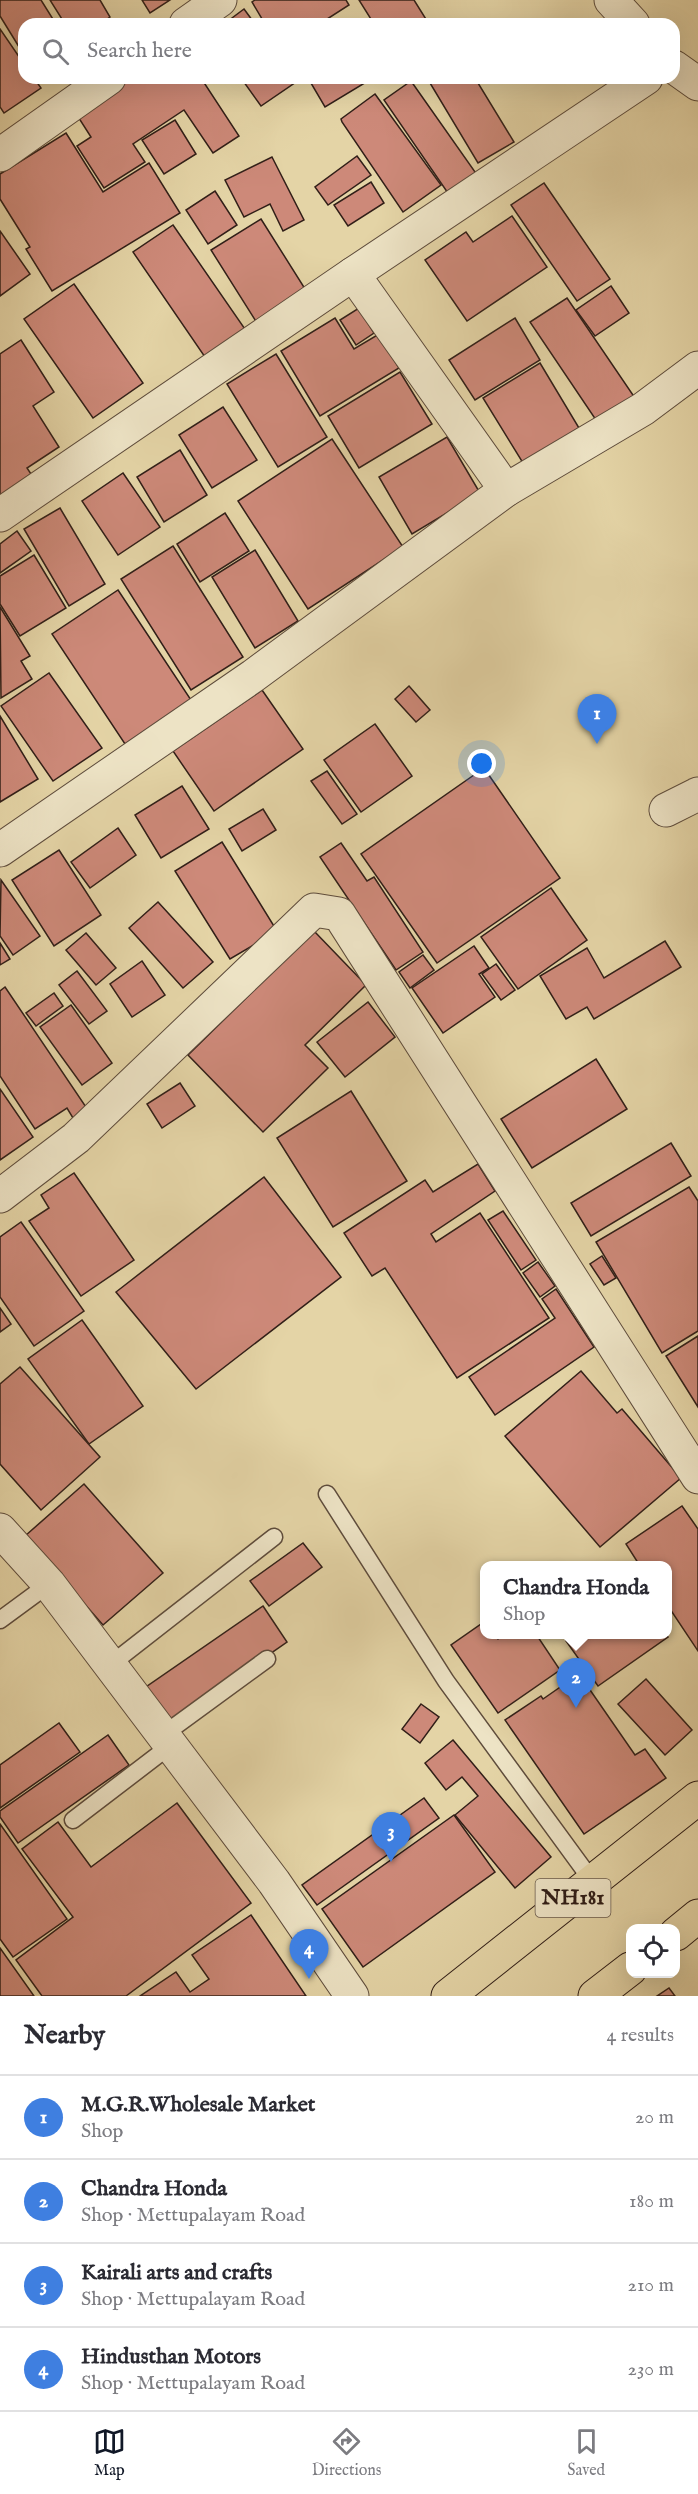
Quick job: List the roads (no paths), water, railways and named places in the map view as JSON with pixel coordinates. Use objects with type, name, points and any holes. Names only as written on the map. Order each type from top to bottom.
[{"type":"highway","name":"NH181","points":[[448,1996],[698,1798]]},
{"type":"highway","points":[[680,1930],[698,1916]]},
{"type":"highway","points":[[595,1996],[626,1972]]},
{"type":"street","points":[[194,18],[220,0]]},
{"type":"street","points":[[611,0],[628,18]]},
{"type":"street","points":[[680,70],[698,84]]},
{"type":"street","points":[[0,155],[101,84]]},
{"type":"street","points":[[0,515],[637,84]]},
{"type":"street","points":[[353,274],[506,490]]},
{"type":"street","points":[[0,850],[253,676],[506,490],[643,409],[698,368]]},
{"type":"street","points":[[666,810],[698,794]]},
{"type":"street","points":[[0,1196],[76,1138],[314,910],[339,914],[698,1477]]},
{"type":"street","points":[[0,1530],[49,1584],[167,1740],[274,1882],[352,1996]]},
{"type":"lane","points":[[327,1494],[446,1681],[593,1882]]},
{"type":"lane","points":[[110,1665],[274,1537]]},
{"type":"lane","points":[[0,1620],[49,1584]]},
{"type":"lane","points":[[74,1820],[167,1740],[267,1659]]},
{"type":"place","name":"M.G.R.Wholesale Market","points":[[597,744]]},
{"type":"place","name":"Chandra Honda","points":[[576,1708]]},
{"type":"place","name":"Kairali arts and crafts","points":[[391,1862]]},
{"type":"place","name":"Hindusthan Motors","points":[[309,1979]]}]
